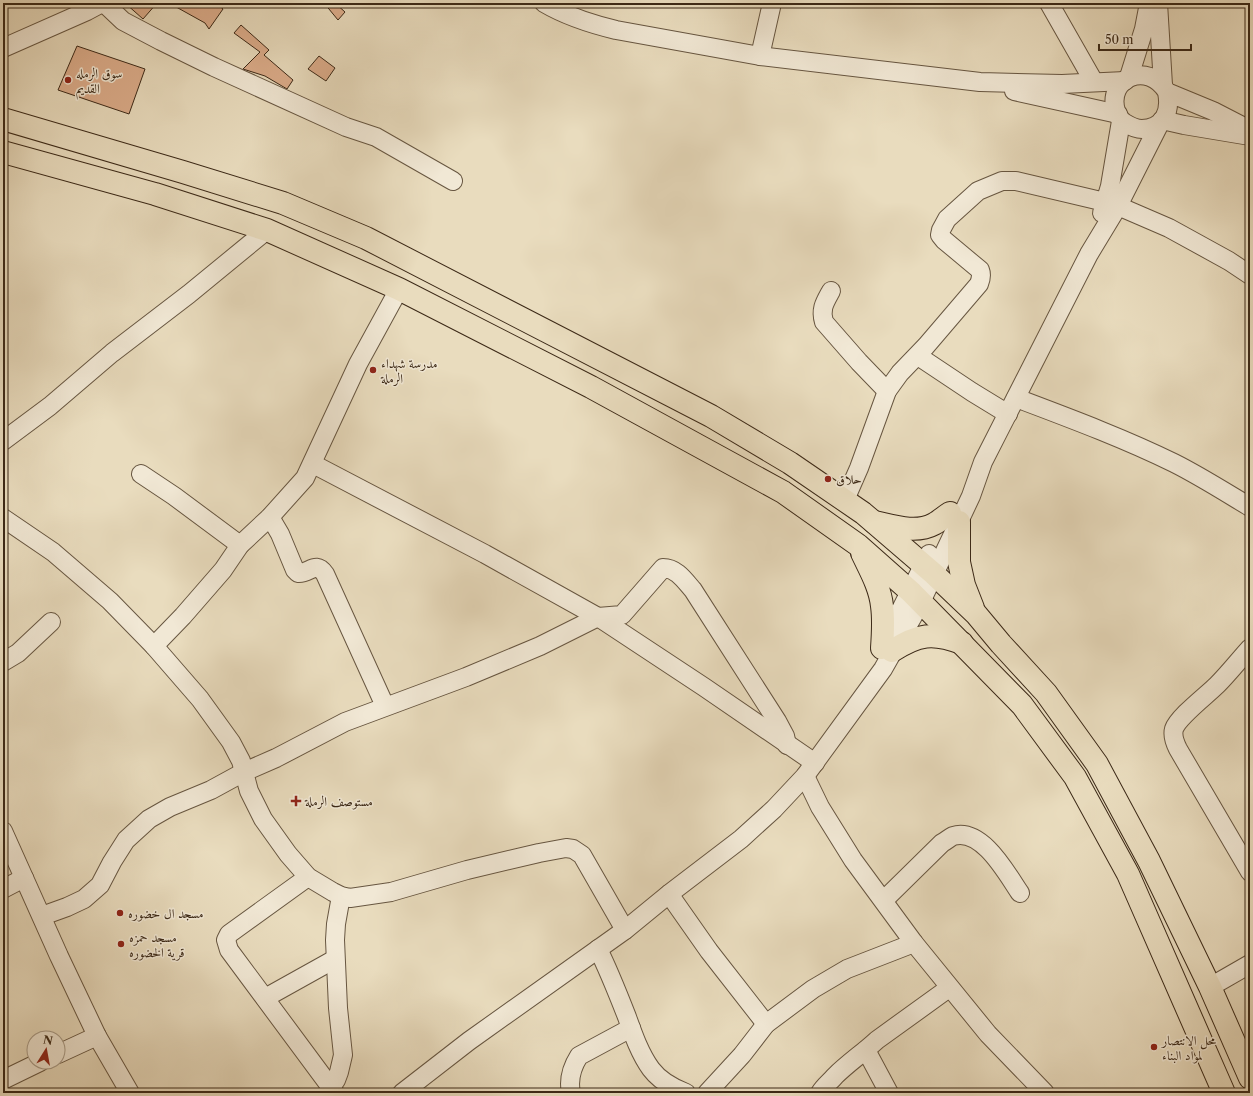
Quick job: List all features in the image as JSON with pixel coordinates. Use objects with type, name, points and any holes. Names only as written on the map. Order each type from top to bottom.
[{"type":"main road","points":[[3,120],[183,172],[283,203],[366,238],[711,416],[790,464],[845,500],[873,521],[976,614],[1046,693],[1097,764],[1148,860],[1210,987],[1250,1078]]},
{"type":"main road","points":[[3,152],[155,194],[267,230],[399,289],[591,387],[776,488],[858,545],[916,597],[964,644],[1022,705],[1075,777],[1128,874],[1224,1093]]},
{"type":"main road","points":[[873,521],[909,529],[924,528],[954,517],[959,562],[964,585],[976,614]]},
{"type":"main road","points":[[858,545],[876,585],[882,605],[883,625],[887,649],[919,637],[927,636],[949,638],[964,644]]},
{"type":"street","points":[[544,3],[556,10],[594,24],[616,30],[760,56],[980,82],[1062,84],[1127,79],[1140,75],[1149,76],[1157,80],[1165,89],[1250,130]]},
{"type":"street","points":[[760,56],[772,3]]},
{"type":"street","points":[[1049,3],[1094,82]]},
{"type":"street","points":[[1112,204],[1119,118],[1115,106],[1115,96],[1119,88],[1127,79],[1144,29],[1149,3]]},
{"type":"street","points":[[402,1093],[470,1041],[625,930],[741,839],[774,809],[810,769],[883,669],[887,649],[916,597],[954,517],[971,496],[983,462],[1089,254],[1112,204],[1168,110],[1169,101],[1165,89],[1158,3]]},
{"type":"street","points":[[3,48],[94,5],[214,67],[340,124],[376,137],[453,181]]},
{"type":"street","points":[[980,82],[1119,118],[1131,127],[1140,129],[1149,128],[1161,122],[1250,136]]},
{"type":"street","points":[[845,500],[862,462],[882,401],[887,391],[900,373],[918,356],[981,280],[980,270],[940,235],[947,219],[978,191],[1002,181],[1016,181],[1112,204],[1169,228],[1229,261],[1250,275]]},
{"type":"street","points":[[3,441],[50,406],[112,353],[189,294],[267,230]]},
{"type":"street","points":[[154,646],[183,616],[223,570],[240,545],[270,517],[305,478],[313,464],[358,364],[399,289]]},
{"type":"street","points":[[831,291],[823,306],[822,315],[824,322],[887,391]]},
{"type":"street","points":[[918,356],[1008,414]]},
{"type":"street","points":[[1016,398],[1111,435],[1175,463],[1217,486],[1250,507]]},
{"type":"street","points":[[313,464],[485,554],[598,617],[704,687],[787,745],[810,769],[831,825],[853,860],[884,900],[914,943],[949,988],[988,1034],[1045,1093]]},
{"type":"street","points":[[141,474],[174,496],[240,545]]},
{"type":"street","points":[[270,517],[280,534],[295,570],[298,573],[303,573],[313,567],[322,570],[325,574],[385,706]]},
{"type":"street","points":[[3,518],[53,552],[105,596],[154,646],[205,705],[231,742],[241,761],[249,791],[263,819],[288,854],[308,877],[341,896],[358,897],[391,892],[466,870],[539,853],[566,848],[573,849],[582,855],[625,930]]},
{"type":"street","points":[[42,916],[84,899],[100,886],[112,862],[126,840],[148,819],[170,807],[211,790],[345,722],[473,674],[540,646],[598,617],[618,616],[624,613],[662,569],[669,568],[677,573],[693,590],[777,721],[785,736],[787,745]]},
{"type":"street","points":[[3,662],[18,653],[51,622]]},
{"type":"street","points":[[1250,648],[1218,684],[1180,720],[1174,727],[1173,732],[1178,749],[1250,872]]},
{"type":"street","points":[[3,831],[97,1036],[130,1093]]},
{"type":"street","points":[[884,900],[942,843],[953,836],[969,836],[994,855],[1003,866],[1020,893]]},
{"type":"street","points":[[308,877],[229,934],[226,940],[229,950],[333,1090]]},
{"type":"street","points":[[3,889],[24,878]]},
{"type":"street","points":[[669,894],[709,950],[766,1024]]},
{"type":"street","points":[[333,1090],[343,1055],[340,1032],[335,931],[341,896]]},
{"type":"street","points":[[707,1093],[742,1055],[766,1024],[813,989],[847,969],[914,943]]},
{"type":"street","points":[[598,949],[614,983],[642,1054],[652,1070],[662,1080],[677,1090],[686,1093]]},
{"type":"street","points":[[265,998],[336,959]]},
{"type":"street","points":[[1210,987],[1250,964]]},
{"type":"street","points":[[820,1093],[823,1088],[847,1064],[877,1040],[949,988]]},
{"type":"street","points":[[571,1093],[571,1074],[574,1063],[580,1056],[631,1028]]},
{"type":"street","points":[[66,1050],[97,1036]]},
{"type":"street","points":[[866,1050],[889,1093]]},
{"type":"street","points":[[3,1080],[26,1069]]},
{"type":"building","points":[[125,3],[157,3],[143,19]]},
{"type":"building","points":[[169,3],[216,3],[223,9],[209,29],[205,23]]},
{"type":"building","points":[[324,3],[335,3],[345,12],[338,20]]},
{"type":"building","points":[[241,25],[269,50],[264,55],[293,80],[287,89],[265,76],[243,69],[260,52],[234,33]]},
{"type":"building","points":[[77,46],[145,69],[129,114],[58,90]]},
{"type":"building","points":[[319,56],[335,68],[326,81],[308,69]]},
{"type":"place","name":"سوق الرمله القديم","points":[[68,80]]},
{"type":"place","name":"مدرسة شهداء الرملة","points":[[373,370]]},
{"type":"place","name":"حلاق","points":[[828,479]]},
{"type":"place","name":"مستوصف الرملة","points":[[296,801]]},
{"type":"place","name":"مسجد ال خضوره","points":[[120,913]]},
{"type":"place","name":"مسجد حمزه قرية الخضوره","points":[[121,944]]},
{"type":"place","name":"محل الانتصار لمواد البناء","points":[[1154,1047]]}]
